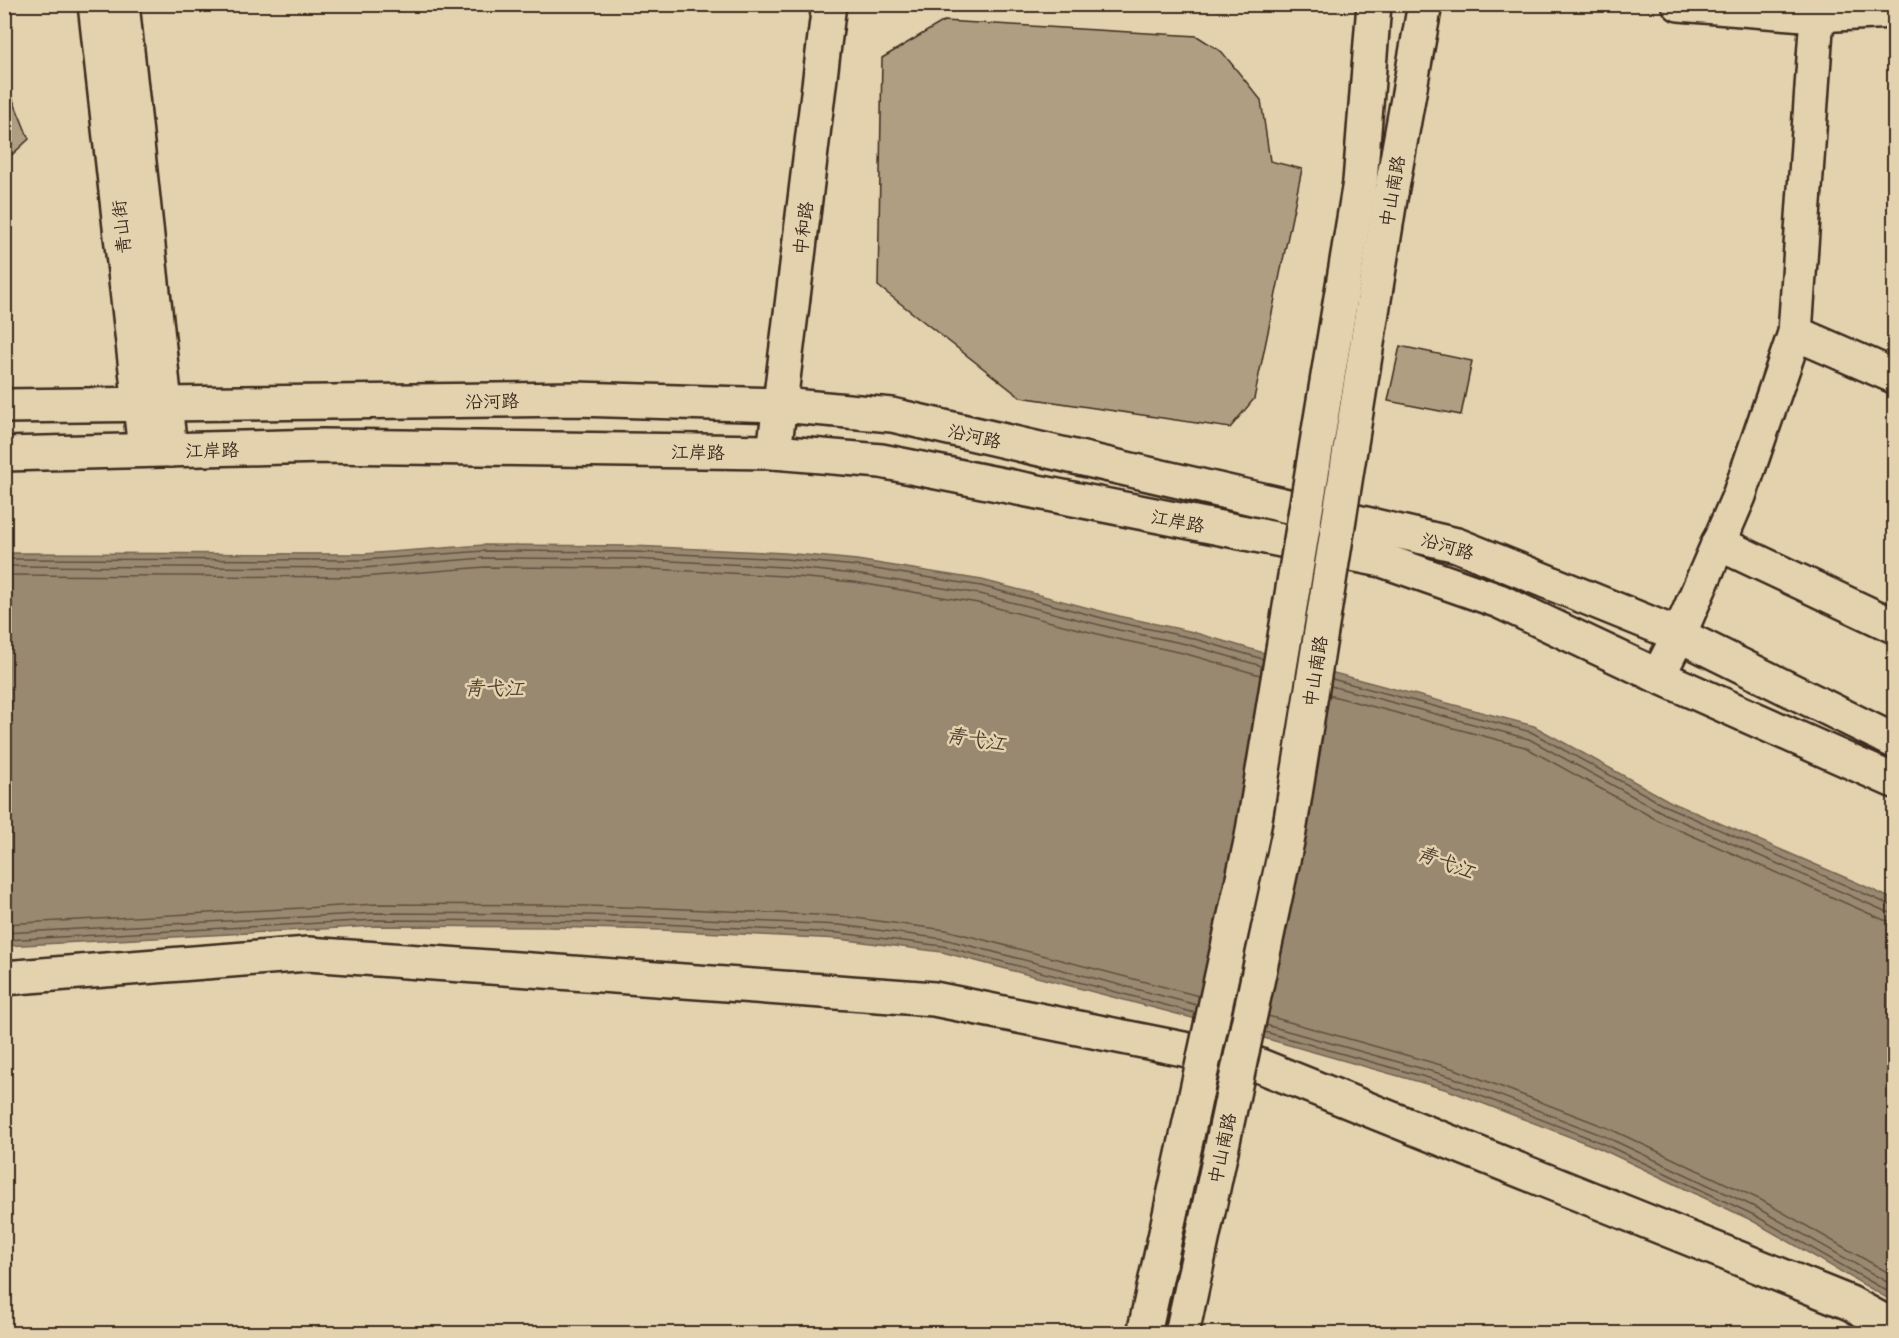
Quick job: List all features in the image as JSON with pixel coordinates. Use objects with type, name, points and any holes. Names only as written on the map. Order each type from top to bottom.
[{"type":"main road","name":"青山街","points":[[95,4],[158,450]]},
{"type":"main road","name":"青山街","points":[[122,4],[153,405]]},
{"type":"main road","name":"中和路","points":[[774,452],[829,4]]},
{"type":"main road","name":"中山南路","points":[[1144,1334],[1252,837],[1360,182],[1374,4]]},
{"type":"main road","name":"中山南路","points":[[1183,1331],[1289,832],[1390,193],[1425,4]]},
{"type":"main road","points":[[1679,4],[1894,11]]},
{"type":"main road","points":[[1658,676],[1679,635],[1739,496],[1795,333],[1816,10]]},
{"type":"main road","points":[[1795,333],[1894,376]]},
{"type":"main road","name":"沿河路","points":[[4,406],[576,399],[781,405],[892,415],[1457,545],[1679,635],[1894,741]]},
{"type":"main road","name":"江岸路","points":[[4,454],[323,446],[774,452],[881,461],[1382,560]]},
{"type":"main road","points":[[1718,543],[1894,626]]},
{"type":"main road","name":"沿河路","points":[[1382,560],[1499,601],[1658,676],[1894,781]]},
{"type":"main road","points":[[4,978],[308,954],[934,999],[1253,1063],[1850,1303],[1894,1327]]},
{"type":"water","name":"青弋江","points":[[484,545],[633,546],[785,553],[857,560],[982,580],[1123,617],[1189,631],[1330,672],[1534,726],[1671,802],[1894,900],[1894,1302],[1751,1220],[1599,1148],[1448,1090],[1200,1020],[942,952],[839,939],[547,927],[377,926],[5,946],[5,553],[363,554]]},
{"type":"building","points":[[944,21],[1197,36],[1222,52],[1261,100],[1270,161],[1302,169],[1254,399],[1230,428],[1020,397],[878,286],[882,58]]},
{"type":"building","points":[[9,90],[29,139],[4,162],[4,91]]},
{"type":"building","points":[[1400,346],[1472,361],[1461,415],[1388,401]]}]
